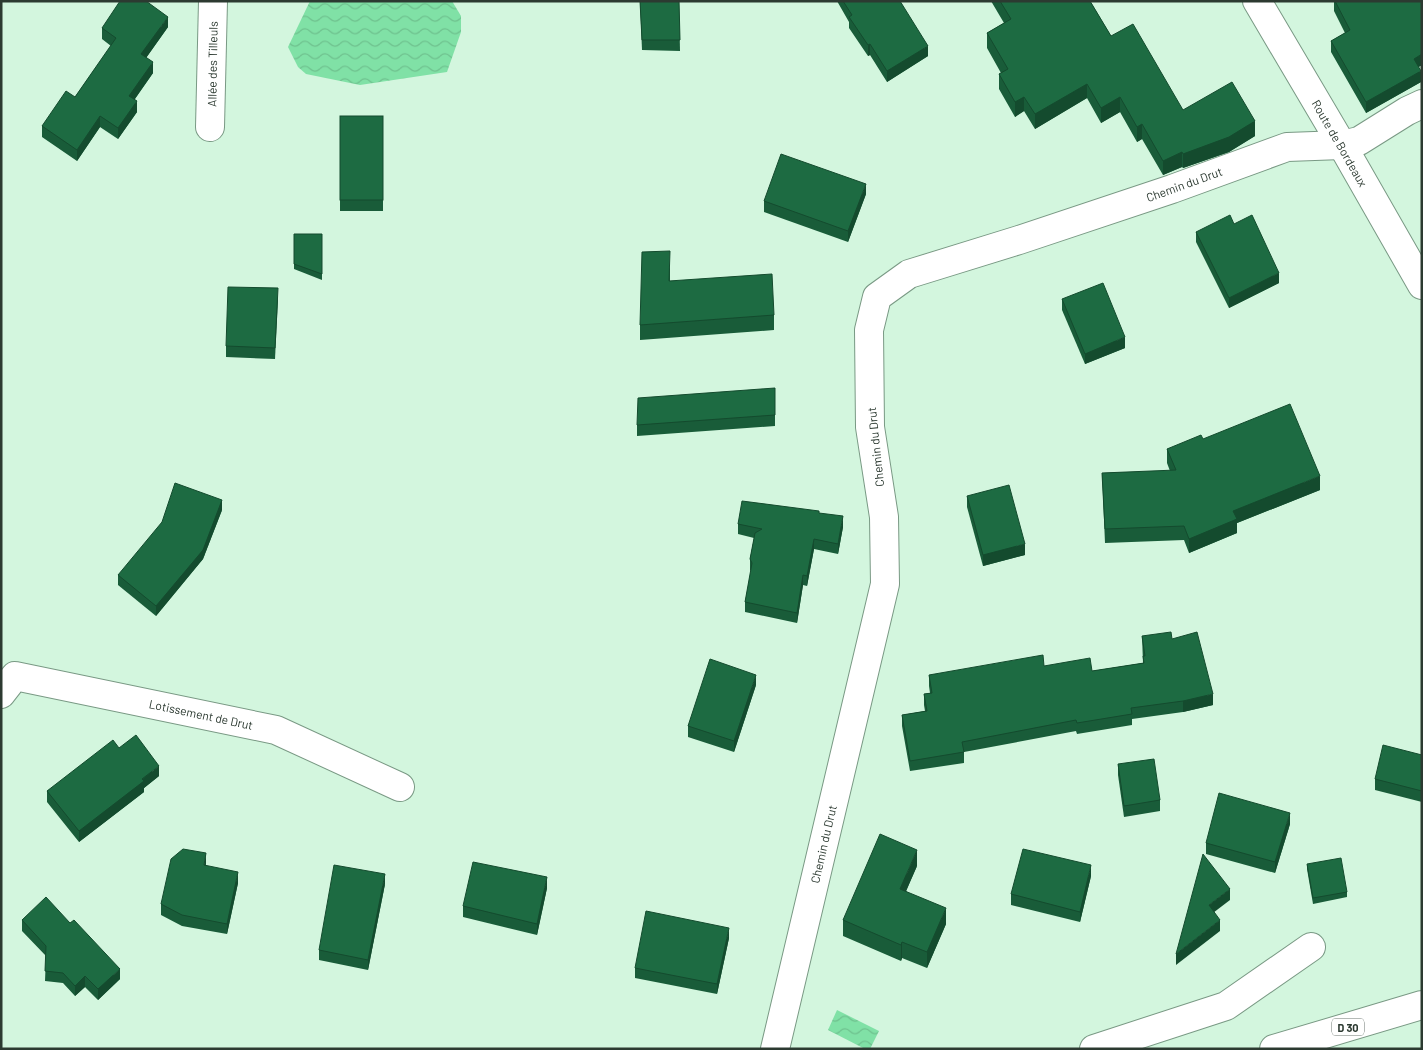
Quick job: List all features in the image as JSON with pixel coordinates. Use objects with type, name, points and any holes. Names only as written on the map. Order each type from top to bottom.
[{"type":"street","name":"Allée des Tilleuls","points":[[210,127],[213,1]]},
{"type":"street","name":"Route de Bordeaux","points":[[1257,1],[1422,285]]},
{"type":"street","name":"Chemin du Drut","points":[[775,1049],[885,584],[884,517],[870,427],[869,330],[877,297],[909,274],[1172,189],[1287,147],[1342,145],[1359,141],[1407,111],[1422,104]]},
{"type":"street","name":"Lotissement de Drut","points":[[1,694],[15,676],[276,730],[400,787]]},
{"type":"street","points":[[1094,1049],[1226,1006],[1311,947]]},
{"type":"street","name":"D 30","points":[[1274,1049],[1422,1005]]},
{"type":"water","points":[[310,1],[452,1],[461,16],[461,32],[447,72],[360,85],[306,74],[298,67],[288,47]]},
{"type":"water","points":[[837,1010],[879,1031],[870,1049],[865,1049],[828,1030]]},
{"type":"building","points":[[120,1],[146,1],[168,17],[141,54],[153,62],[129,96],[137,101],[118,128],[100,116],[77,150],[42,126],[66,91],[75,97],[116,38],[102,28]]},
{"type":"building","points":[[640,1],[679,1],[680,40],[642,40]]},
{"type":"building","points":[[843,1],[900,1],[928,46],[887,71],[870,44],[868,45],[849,17],[852,15]]},
{"type":"building","points":[[1000,1],[1090,1],[1111,36],[1133,24],[1183,110],[1232,82],[1255,121],[1229,137],[1183,154],[1182,152],[1163,161],[1142,124],[1137,127],[1120,97],[1101,108],[1087,84],[1035,114],[1024,97],[1015,102],[999,74],[1008,69],[987,33],[1011,19]]},
{"type":"building","points":[[1335,1],[1422,1],[1422,54],[1414,59],[1421,71],[1366,102],[1331,41],[1350,30]]},
{"type":"building","points":[[340,116],[383,116],[383,200],[340,200]]},
{"type":"building","points":[[781,154],[866,184],[848,231],[764,201]]},
{"type":"building","points":[[1230,215],[1234,224],[1252,215],[1279,273],[1229,298],[1196,232]]},
{"type":"building","points":[[294,234],[322,234],[322,274],[294,264]]},
{"type":"building","points":[[670,251],[669,281],[772,274],[774,315],[640,325],[642,252]]},
{"type":"building","points":[[1103,283],[1125,337],[1085,354],[1062,299]]},
{"type":"building","points":[[228,287],[278,288],[275,348],[226,346]]},
{"type":"building","points":[[775,388],[775,415],[637,425],[638,398]]},
{"type":"building","points":[[1290,404],[1320,476],[1233,511],[1237,519],[1189,539],[1184,526],[1105,529],[1102,473],[1176,470],[1167,449],[1201,435],[1203,439]]},
{"type":"building","points":[[175,483],[222,500],[203,550],[156,606],[118,575],[162,522]]},
{"type":"building","points":[[1009,485],[1025,544],[983,555],[967,496]]},
{"type":"building","points":[[742,501],[843,516],[838,544],[814,539],[807,576],[803,575],[797,613],[745,602],[755,533],[762,529],[738,524]]},
{"type":"building","points":[[1171,632],[1172,639],[1197,632],[1213,694],[1183,701],[1131,708],[1132,714],[1077,723],[1076,720],[962,742],[964,752],[910,761],[902,715],[927,711],[924,694],[932,693],[929,675],[1043,655],[1044,666],[1090,658],[1092,671],[1144,663],[1143,656],[1145,656],[1142,636]]},
{"type":"building","points":[[710,659],[756,675],[734,741],[688,726]]},
{"type":"building","points":[[136,735],[159,766],[142,779],[144,781],[79,831],[47,791],[113,740],[119,748]]},
{"type":"building","points":[[1383,745],[1422,755],[1422,791],[1375,779]]},
{"type":"building","points":[[1154,759],[1160,800],[1124,806],[1118,764]]},
{"type":"building","points":[[1219,793],[1290,813],[1275,862],[1206,843]]},
{"type":"building","points":[[880,834],[917,850],[900,889],[946,908],[927,952],[902,942],[901,945],[843,920]]},
{"type":"building","points":[[183,849],[206,853],[204,865],[238,872],[227,924],[182,915],[161,904],[171,859]]},
{"type":"building","points":[[1023,849],[1091,865],[1080,912],[1011,894]]},
{"type":"building","points":[[1203,854],[1230,889],[1209,905],[1220,920],[1176,954]]},
{"type":"building","points":[[1341,858],[1347,892],[1313,898],[1307,864]]},
{"type":"building","points":[[473,862],[547,877],[537,924],[463,906]]},
{"type":"building","points":[[334,865],[385,874],[368,960],[319,950]]},
{"type":"building","points":[[46,897],[70,923],[74,920],[120,969],[98,989],[85,976],[75,986],[63,973],[45,971],[46,946],[22,920]]},
{"type":"building","points":[[646,911],[729,928],[717,984],[635,968]]}]
